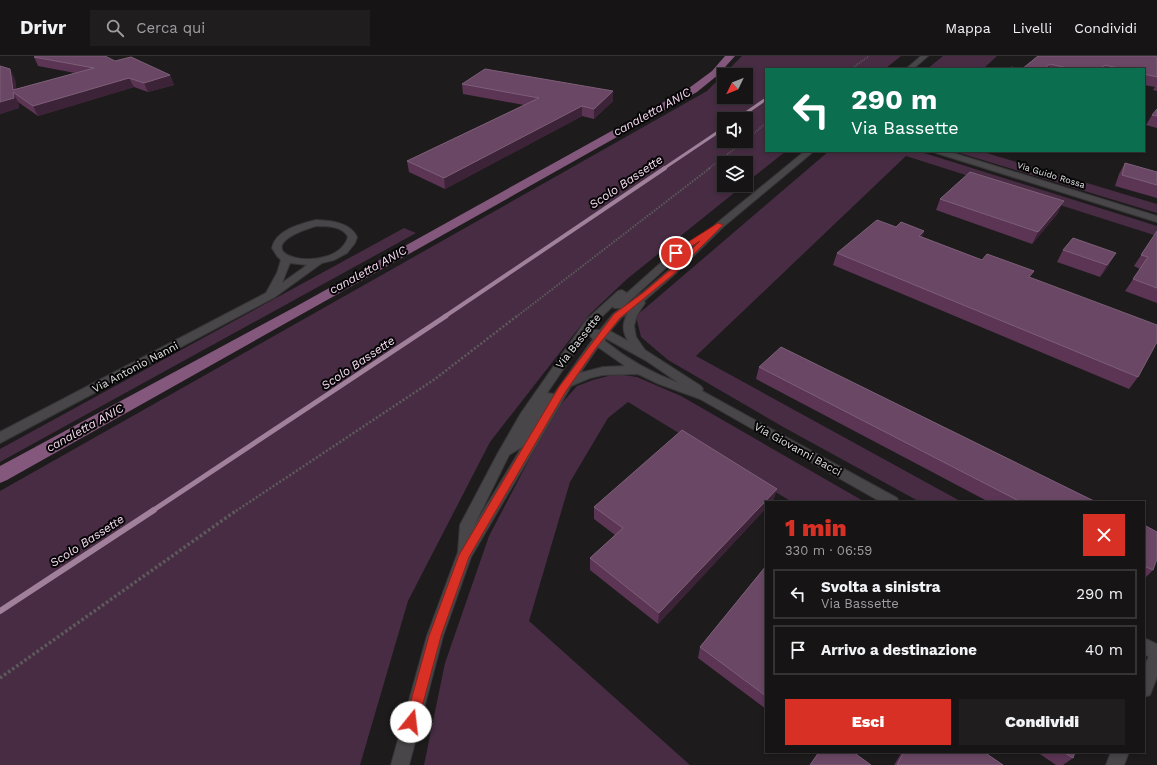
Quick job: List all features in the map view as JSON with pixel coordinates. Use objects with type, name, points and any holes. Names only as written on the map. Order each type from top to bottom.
[{"type":"main road","points":[[910,68],[925,56]]},
{"type":"main road","name":"Via Bassette","points":[[400,765],[435,636],[464,555],[566,384],[617,316],[647,294],[720,225],[809,152]]},
{"type":"main road","name":"Via Guido Rossa","points":[[941,152],[1157,219]]},
{"type":"main road","name":"Via Antonio Nanni","points":[[322,223],[339,225],[347,229],[352,234],[352,241],[348,247],[336,255],[319,261],[307,262],[286,259],[280,254],[277,248],[279,242],[292,230],[303,226],[322,223]]},
{"type":"main road","name":"Via Bassette","points":[[464,555],[467,525],[524,416],[590,322],[646,272],[720,225]]},
{"type":"main road","name":"Via Bassette","points":[[601,336],[596,332],[599,326],[676,253]]},
{"type":"main road","points":[[271,295],[282,273],[286,259]]},
{"type":"main road","name":"Via Antonio Nanni","points":[[0,438],[271,295],[319,261]]},
{"type":"main road","name":"Via Giovanni Bacci","points":[[647,294],[630,314],[627,327],[630,337],[649,357],[695,387],[704,396]]},
{"type":"main road","name":"Via Bassette","points":[[504,453],[523,440],[586,339],[601,336]]},
{"type":"main road","name":"Via Giovanni Bacci","points":[[649,357],[601,336],[600,343],[615,355],[640,370],[663,381],[704,396],[890,501]]},
{"type":"main road","name":"Via Giovanni Bacci","points":[[566,384],[584,375],[602,370],[640,370]]},
{"type":"main road","points":[[1145,646],[1157,654],[1145,686]]},
{"type":"main road","points":[[1115,765],[1120,753]]},
{"type":"path","points":[[852,68],[870,56]]},
{"type":"path","points":[[753,135],[765,125]]},
{"type":"path","points":[[0,678],[207,530],[435,379],[737,148]]},
{"type":"shaded area","points":[[742,56],[901,56],[886,68],[765,68],[765,152],[785,152],[753,177],[753,156],[717,156],[717,192],[735,192],[627,279],[589,315],[490,442],[408,601],[360,765],[0,765],[0,491],[707,91],[717,81],[717,104],[753,104],[753,68],[730,68]]},
{"type":"shaded area","points":[[943,56],[997,56],[984,68],[928,68]]},
{"type":"shaded area","points":[[828,152],[921,152],[1157,226],[1157,236],[906,156],[696,356],[960,501],[918,501],[785,428],[668,360],[641,337],[636,316]]},
{"type":"shaded area","points":[[956,152],[983,152],[1157,204],[1157,213]]},
{"type":"shaded area","points":[[404,228],[416,233],[0,462],[0,449]]},
{"type":"shaded area","points":[[616,374],[637,377],[681,396],[863,501],[790,501],[628,402],[608,418],[570,482],[529,621],[690,765],[424,765],[445,663],[489,536],[554,412],[577,386]]},
{"type":"building","points":[[105,56],[115,61],[131,57],[170,75],[144,83],[129,78],[33,106],[13,92],[14,98],[0,102],[0,66],[10,69],[13,90],[94,68],[34,57]]},
{"type":"building","points":[[1038,56],[1157,57],[1157,77],[1145,74],[1145,68],[1118,68],[1105,65],[1101,68],[1068,68],[1050,64],[1045,68],[1023,68]]},
{"type":"building","points":[[485,69],[613,91],[594,109],[582,106],[444,178],[407,161],[539,98],[462,84]]},
{"type":"building","points":[[1157,109],[1157,116],[1152,115]]},
{"type":"building","points":[[1125,163],[1157,172],[1157,185],[1122,175]]},
{"type":"building","points":[[970,172],[1064,201],[1038,232],[940,199]]},
{"type":"building","points":[[877,220],[896,227],[901,222],[924,231],[919,236],[982,260],[987,254],[1034,271],[1029,277],[1157,325],[1157,342],[1138,377],[837,253]]},
{"type":"building","points":[[1157,231],[1157,288],[1133,279],[1148,257],[1141,255]]},
{"type":"building","points":[[1073,238],[1116,253],[1107,265],[1063,250]]},
{"type":"building","points":[[781,347],[1094,501],[1019,501],[759,367]]},
{"type":"building","points":[[682,430],[777,489],[659,613],[590,558],[623,528],[594,507]]},
{"type":"building","points":[[1145,526],[1157,532],[1157,559],[1153,570],[1145,566]]},
{"type":"building","points":[[765,567],[765,695],[700,647]]},
{"type":"building","points":[[818,753],[854,753],[871,765],[810,765]]},
{"type":"building","points":[[903,753],[985,753],[1003,765],[897,765]]},
{"type":"building","points":[[1065,753],[1075,753],[1073,758]]},
{"type":"waterway","name":"canaletta ANIC","points":[[0,475],[300,310],[693,90],[715,73],[730,56]]},
{"type":"waterway","name":"Scolo Bassette","points":[[747,112],[765,100]]},
{"type":"waterway","name":"Scolo Bassette","points":[[663,169],[717,133]]},
{"type":"waterway","name":"Scolo Bassette","points":[[444,317],[665,168]]},
{"type":"waterway","name":"Scolo Bassette","points":[[152,511],[446,316]]},
{"type":"waterway","name":"Scolo Bassette","points":[[0,611],[154,510]]},
{"type":"route","points":[[411,722],[435,636],[464,555],[562,389],[617,316],[647,294],[672,272],[720,225],[676,253]]}]
